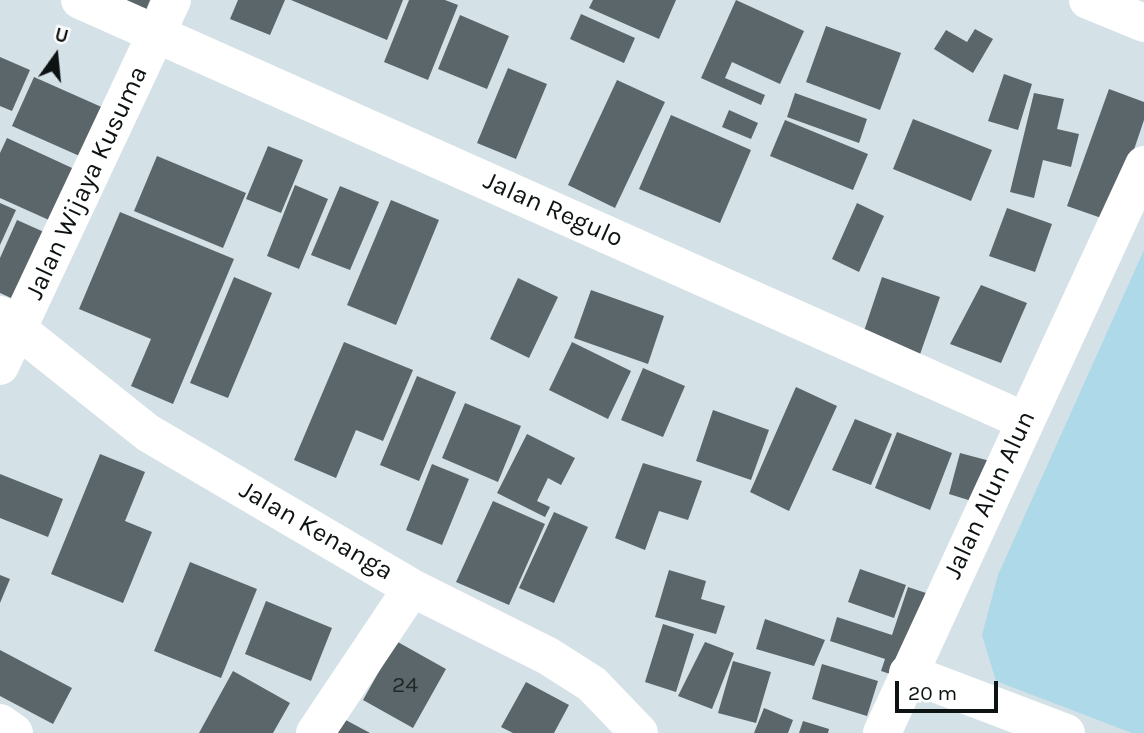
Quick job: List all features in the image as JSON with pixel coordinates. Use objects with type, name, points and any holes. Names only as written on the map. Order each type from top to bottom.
[{"type":"street","name":"Jalan Regulo","points":[[80,0],[164,16],[1025,421]]},
{"type":"street","points":[[1088,0],[1144,23]]},
{"type":"street","name":"Jalan Wijaya Kusuma","points":[[0,366],[10,322],[164,16]]},
{"type":"street","name":"Jalan Alun Alun","points":[[881,733],[1144,165]]},
{"type":"street","name":"Jalan Kenanga","points":[[10,322],[148,433],[412,588],[548,656],[592,684],[639,733]]},
{"type":"street","points":[[315,733],[412,588]]},
{"type":"street","points":[[908,673],[1066,733]]},
{"type":"street","points":[[0,723],[13,733]]},
{"type":"shaded area","points":[[1144,250],[1144,733],[1132,733],[996,681],[982,635],[998,575]]},
{"type":"building","points":[[98,0],[150,0],[143,18]]},
{"type":"building","points":[[238,0],[285,0],[270,35],[230,19]]},
{"type":"building","points":[[291,0],[403,0],[387,40]]},
{"type":"building","points":[[409,0],[445,0],[458,5],[428,80],[384,62]]},
{"type":"building","points":[[593,0],[676,0],[659,39],[589,8]]},
{"type":"building","points":[[736,0],[804,31],[780,84],[732,62],[725,78],[765,95],[761,105],[701,78]]},
{"type":"building","points":[[581,14],[635,38],[624,63],[570,39]]},
{"type":"building","points":[[460,15],[509,36],[487,89],[438,69]]},
{"type":"building","points":[[826,26],[901,53],[880,110],[806,82]]},
{"type":"building","points":[[975,29],[993,39],[973,73],[934,49],[946,30],[967,42]]},
{"type":"building","points":[[0,57],[30,70],[12,111],[0,106]]},
{"type":"building","points":[[508,68],[547,84],[516,159],[477,143]]},
{"type":"building","points":[[1004,74],[1032,84],[1018,130],[988,121]]},
{"type":"building","points":[[34,77],[106,109],[84,158],[12,126]]},
{"type":"building","points":[[617,80],[665,102],[615,208],[568,185]]},
{"type":"building","points":[[1109,89],[1144,102],[1144,120],[1110,221],[1067,206]]},
{"type":"building","points":[[795,93],[867,119],[859,143],[787,117]]},
{"type":"building","points":[[1034,93],[1064,99],[1057,129],[1079,134],[1071,167],[1043,160],[1034,198],[1010,192]]},
{"type":"building","points":[[729,110],[758,123],[751,139],[722,127]]},
{"type":"building","points":[[671,115],[751,150],[720,223],[639,189]]},
{"type":"building","points":[[913,119],[992,150],[971,201],[893,169]]},
{"type":"building","points":[[785,120],[868,154],[853,190],[770,156]]},
{"type":"building","points":[[7,138],[83,173],[60,225],[0,198],[0,153]]},
{"type":"building","points":[[268,146],[303,160],[281,213],[246,199]]},
{"type":"building","points":[[157,156],[246,193],[223,248],[134,211]]},
{"type":"building","points":[[295,185],[328,199],[299,269],[267,256]]},
{"type":"building","points":[[340,186],[379,202],[350,270],[311,255]]},
{"type":"building","points":[[391,200],[439,220],[396,325],[347,305]]},
{"type":"building","points":[[0,203],[16,210],[0,245]]},
{"type":"building","points":[[857,203],[884,216],[859,272],[832,259]]},
{"type":"building","points":[[1007,208],[1052,224],[1035,272],[989,256]]},
{"type":"building","points":[[120,212],[234,259],[173,404],[131,386],[151,339],[79,309]]},
{"type":"building","points":[[17,220],[53,236],[22,303],[0,293],[0,258]]},
{"type":"building","points":[[234,277],[272,293],[228,398],[190,383]]},
{"type":"building","points":[[882,277],[940,297],[917,363],[860,343]]},
{"type":"building","points":[[518,278],[558,297],[529,358],[490,339]]},
{"type":"building","points":[[981,285],[1027,303],[1001,363],[950,344]]},
{"type":"building","points":[[591,290],[664,316],[648,364],[574,338]]},
{"type":"building","points":[[344,342],[413,370],[383,441],[356,430],[336,478],[294,460]]},
{"type":"building","points":[[572,342],[631,371],[608,419],[549,390]]},
{"type":"building","points":[[643,368],[685,386],[663,437],[621,420]]},
{"type":"building","points":[[417,376],[456,392],[419,481],[380,465]]},
{"type":"building","points":[[796,387],[837,406],[789,511],[750,492]]},
{"type":"building","points":[[465,403],[521,426],[498,482],[442,458]]},
{"type":"building","points":[[713,410],[769,430],[751,480],[696,461]]},
{"type":"building","points":[[855,419],[892,434],[871,485],[832,470]]},
{"type":"building","points":[[897,432],[952,453],[930,510],[875,488]]},
{"type":"building","points":[[527,434],[575,458],[561,485],[548,478],[537,501],[550,507],[545,517],[497,493]]},
{"type":"building","points":[[960,453],[990,461],[978,503],[949,494]]},
{"type":"building","points":[[100,454],[145,472],[125,521],[152,532],[123,603],[51,574]]},
{"type":"building","points":[[643,463],[702,481],[688,520],[659,511],[645,550],[615,538]]},
{"type":"building","points":[[432,464],[469,479],[442,545],[406,530]]},
{"type":"building","points":[[0,474],[63,499],[48,537],[0,518]]},
{"type":"building","points":[[493,501],[545,524],[509,605],[456,582]]},
{"type":"building","points":[[554,512],[588,527],[554,603],[519,588]]},
{"type":"building","points":[[190,562],[257,589],[221,678],[154,651]]},
{"type":"building","points":[[860,569],[906,585],[894,618],[848,602]]},
{"type":"building","points":[[669,570],[706,581],[701,599],[725,606],[716,634],[655,617]]},
{"type":"building","points":[[0,575],[10,579],[0,603]]},
{"type":"building","points":[[908,587],[929,594],[902,678],[881,671],[885,659],[830,641],[837,617],[892,635]]},
{"type":"building","points":[[266,601],[332,628],[311,681],[245,654]]},
{"type":"building","points":[[765,619],[825,640],[814,666],[756,649]]},
{"type":"building","points":[[663,624],[694,634],[676,692],[645,682]]},
{"type":"building","points":[[396,641],[446,669],[413,728],[363,700]]},
{"type":"building","points":[[705,642],[734,653],[712,709],[678,696]]},
{"type":"building","points":[[0,650],[72,688],[53,724],[0,696]]},
{"type":"building","points":[[733,661],[771,672],[756,723],[718,713]]},
{"type":"building","points":[[822,664],[878,681],[867,716],[812,699]]},
{"type":"building","points":[[233,671],[290,703],[273,733],[199,733]]},
{"type":"building","points":[[526,682],[569,705],[554,733],[513,733],[501,727]]},
{"type":"building","points":[[764,708],[793,720],[788,733],[754,733]]},
{"type":"building","points":[[342,718],[370,733],[334,733]]},
{"type":"building","points":[[803,721],[829,729],[828,733],[799,733]]}]
